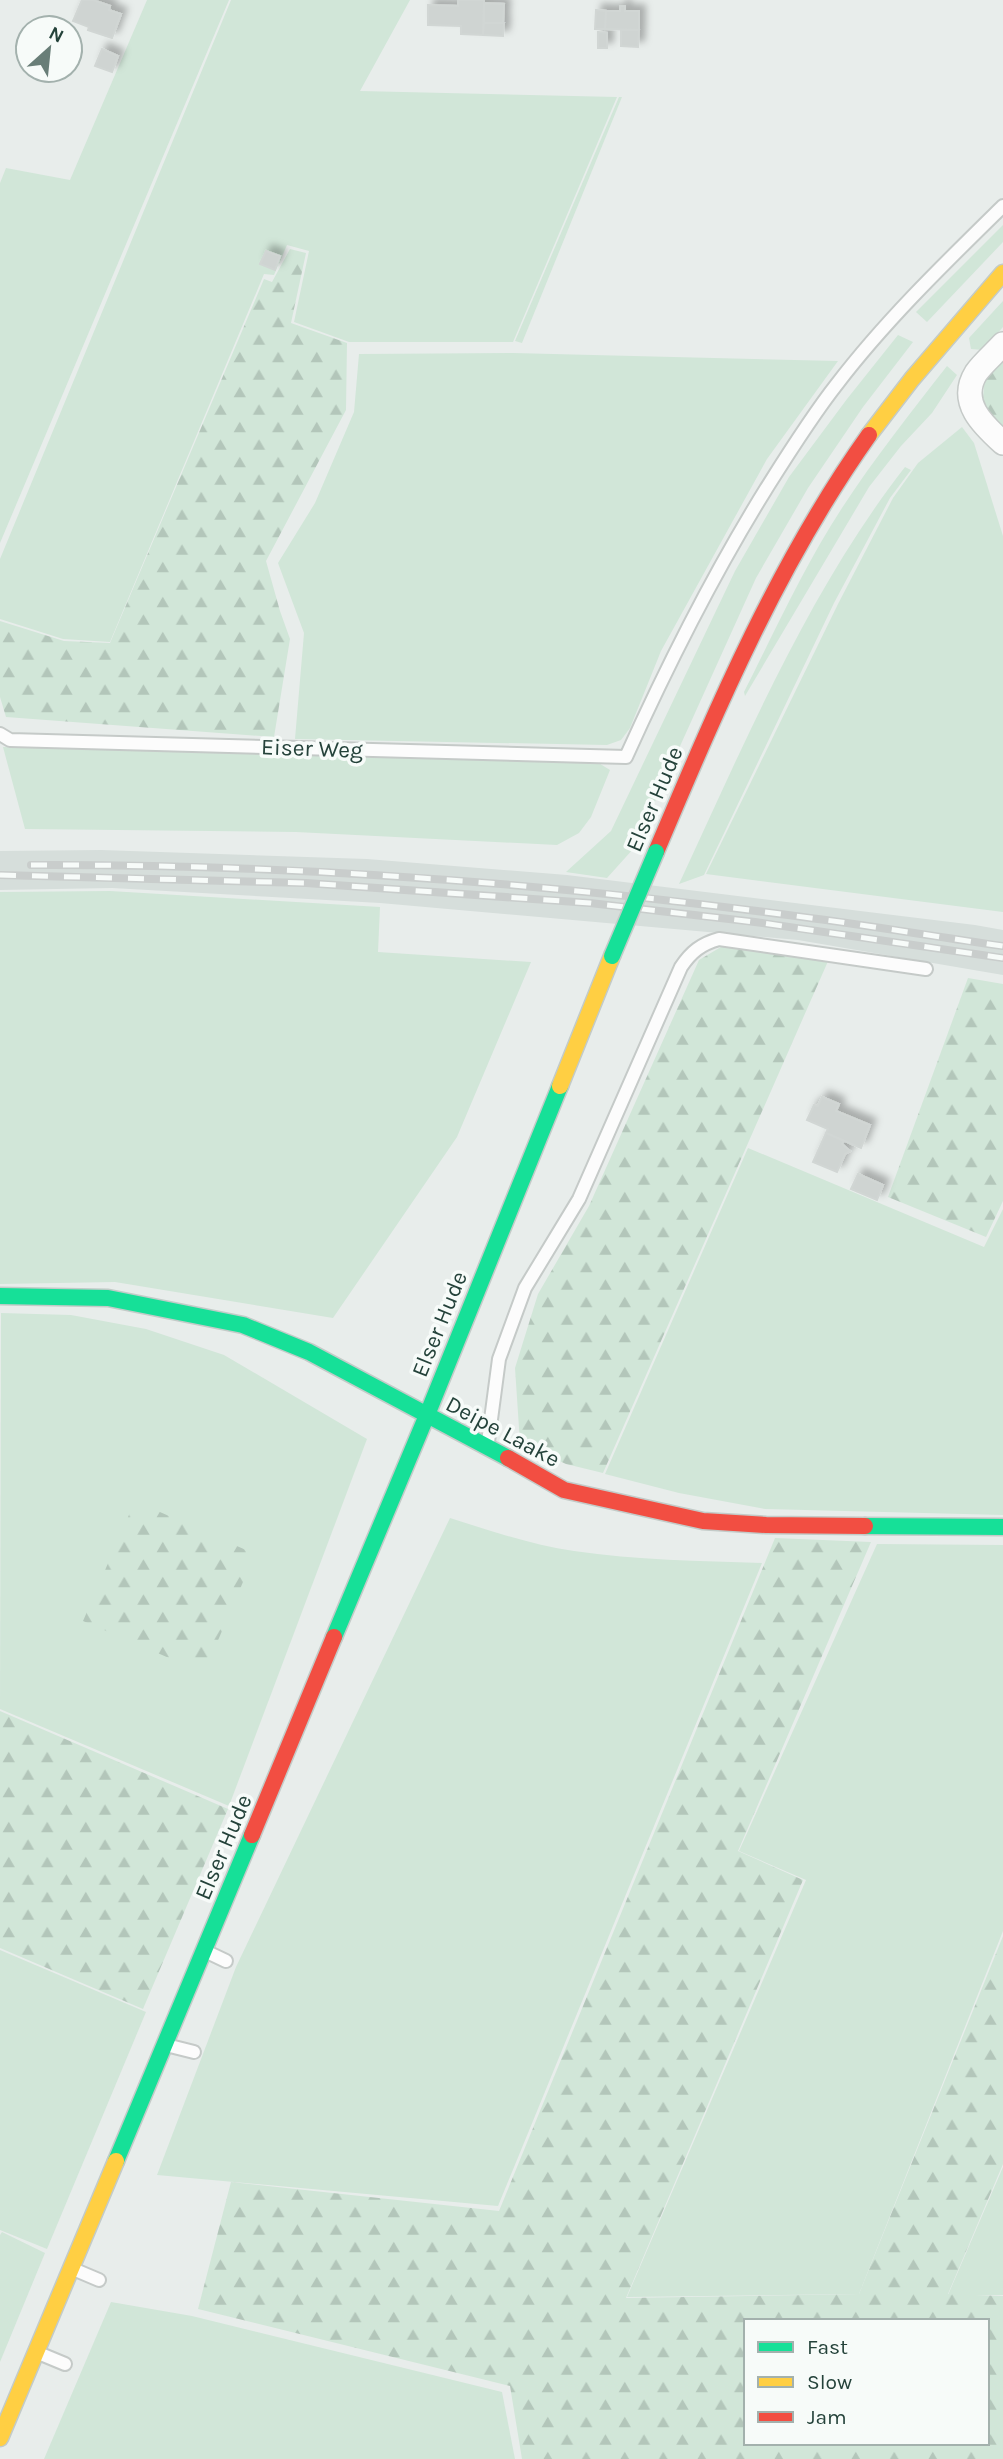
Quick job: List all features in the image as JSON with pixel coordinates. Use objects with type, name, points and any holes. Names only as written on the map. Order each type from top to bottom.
[{"type":"street","name":"Elser Hude","points":[[0,2438],[427,1415],[612,956],[749,640],[825,502],[882,416],[1003,273]]},
{"type":"street","points":[[1003,344],[975,374],[969,396],[979,422],[1003,443]]},
{"type":"street","name":"Deipe Laake","points":[[0,1296],[108,1298],[243,1325],[309,1352],[564,1490],[703,1521],[766,1525],[1003,1527]]},
{"type":"lane","name":"Eiser Weg","points":[[0,734],[10,740],[626,757],[668,663],[725,556],[807,425],[866,348],[1003,206]]},
{"type":"lane","points":[[487,1446],[499,1359],[525,1288],[579,1199],[687,957],[707,942],[719,939],[926,970]]},
{"type":"lane","points":[[204,1951],[226,1961]]},
{"type":"lane","points":[[166,2045],[194,2052]]},
{"type":"lane","points":[[71,2268],[99,2280]]},
{"type":"lane","points":[[36,2352],[65,2364]]},
{"type":"shaded area","points":[[101,850],[367,859],[567,875],[975,925],[1003,930],[1003,975],[798,940],[380,903],[112,888],[0,890],[0,851]]},
{"type":"green space","points":[[147,0],[229,0],[0,543],[0,183],[6,168],[70,180]]},
{"type":"green space","points":[[231,0],[410,0],[360,91],[617,97],[513,342],[349,342],[294,322],[309,251],[287,245],[274,275],[264,274],[110,642],[63,639],[0,619],[0,559]]},
{"type":"green space","points":[[619,97],[622,97],[522,343],[515,341]]},
{"type":"green space","points":[[1003,225],[1003,242],[927,322],[916,312]]},
{"type":"green space","points":[[290,249],[306,253],[291,323],[347,343],[346,410],[266,561],[290,639],[274,737],[6,717],[0,697],[0,621],[64,641],[110,643],[264,279],[272,282]]},
{"type":"green space","points":[[1003,301],[1003,327],[983,350],[971,349],[969,338]]},
{"type":"green space","points":[[898,335],[913,342],[863,407],[808,488],[756,578],[634,848],[607,878],[566,872],[611,831],[735,571],[789,477]]},
{"type":"green space","points":[[513,353],[838,361],[767,459],[661,651],[630,728],[621,740],[607,745],[295,739],[304,633],[278,563],[315,503],[354,412],[359,354]]},
{"type":"green space","points":[[1003,358],[1003,433],[989,419],[983,398],[985,376]]},
{"type":"green space","points":[[947,366],[957,375],[932,413],[901,446],[869,487],[745,696],[744,692],[802,576],[828,530],[880,454]]},
{"type":"green space","points":[[962,427],[974,443],[1003,536],[1003,912],[706,874],[893,498],[918,463]]},
{"type":"green space","points":[[905,467],[911,470],[890,498],[834,603],[704,875],[679,884],[754,722],[809,616],[870,514]]},
{"type":"green space","points":[[3,747],[597,762],[610,770],[591,817],[579,833],[557,845],[296,832],[25,829]]},
{"type":"green space","points":[[110,891],[380,907],[378,952],[531,962],[457,1137],[333,1318],[115,1282],[0,1284],[0,892]]},
{"type":"green space","points":[[726,944],[829,959],[603,1473],[566,1464],[520,1443],[515,1368],[538,1294],[589,1206],[699,960]]},
{"type":"green space","points":[[968,978],[1003,984],[1003,1201],[986,1237],[888,1197]]},
{"type":"green space","points":[[748,1148],[984,1247],[1003,1209],[1003,1515],[765,1509],[679,1493],[605,1474]]},
{"type":"green space","points":[[1,1313],[71,1315],[146,1329],[224,1355],[367,1439],[229,1806],[0,1709]]},
{"type":"green space","points":[[135,1501],[255,1554],[204,1673],[83,1621]]},
{"type":"green space","points":[[450,1518],[496,1533],[574,1551],[644,1558],[762,1563],[498,2206],[157,2175],[236,1967]]},
{"type":"green space","points":[[775,1538],[871,1542],[738,1851],[803,1880],[626,2298],[859,2294],[1003,1936],[1003,2164],[948,2294],[1003,2296],[1003,2459],[522,2459],[510,2386],[198,2309],[231,2182],[499,2211]]},
{"type":"green space","points":[[877,1544],[1003,1545],[1003,1931],[859,2294],[627,2297],[806,1880],[739,1851]]},
{"type":"green space","points":[[0,1711],[228,1809],[143,2009],[0,1948]]},
{"type":"green space","points":[[0,1950],[146,2012],[47,2249],[0,2230]]},
{"type":"green space","points":[[1003,2167],[1003,2295],[948,2295]]},
{"type":"green space","points":[[2,2232],[45,2253],[0,2362],[0,2235]]},
{"type":"green space","points":[[111,2302],[192,2316],[502,2392],[515,2459],[44,2459]]},
{"type":"building","points":[[82,0],[93,0],[110,6],[109,10],[121,14],[112,38],[88,30],[89,27],[84,25],[84,14],[76,14]]},
{"type":"building","points":[[458,0],[484,0],[483,35],[461,34],[461,26],[428,25],[428,5],[458,6]]},
{"type":"building","points":[[484,3],[504,4],[503,23],[484,23]]},
{"type":"building","points":[[620,6],[625,6],[625,11],[639,11],[639,30],[605,29],[606,11],[620,11]]},
{"type":"building","points":[[596,10],[606,11],[605,29],[595,29]]},
{"type":"building","points":[[484,23],[504,23],[503,36],[483,35]]},
{"type":"building","points":[[621,30],[639,30],[638,47],[621,46]]},
{"type":"building","points":[[598,32],[607,33],[607,48],[598,48]]},
{"type":"building","points":[[102,49],[118,56],[112,72],[95,66]]},
{"type":"building","points":[[266,251],[280,256],[275,270],[260,264]]},
{"type":"building","points":[[822,1097],[839,1104],[836,1111],[870,1125],[861,1148],[826,1133],[828,1129],[807,1120],[814,1105],[818,1106]]},
{"type":"building","points":[[826,1133],[844,1141],[842,1144],[850,1151],[845,1154],[837,1172],[813,1162]]},
{"type":"building","points":[[858,1174],[883,1185],[877,1200],[851,1189]]},
{"type":"railway","points":[[31,865],[221,868],[505,884],[694,903],[1003,946]]},
{"type":"railway","points":[[0,875],[306,883],[590,903],[755,922],[1003,958]]},
{"type":"traffic: fast","points":[[612,956],[656,852]]},
{"type":"traffic: fast","points":[[334,1637],[560,1086]]},
{"type":"traffic: fast","points":[[0,1296],[108,1298],[243,1325],[309,1352],[508,1458]]},
{"type":"traffic: fast","points":[[865,1526],[1003,1527]]},
{"type":"traffic: fast","points":[[116,2161],[252,1835]]},
{"type":"traffic: slow","points":[[869,435],[912,379],[1003,273]]},
{"type":"traffic: slow","points":[[560,1086],[612,956]]},
{"type":"traffic: slow","points":[[0,2438],[116,2161]]},
{"type":"traffic: jam","points":[[656,852],[726,691],[778,585],[836,484],[869,435]]},
{"type":"traffic: jam","points":[[508,1458],[564,1490],[703,1521],[865,1526]]},
{"type":"traffic: jam","points":[[252,1835],[334,1637]]}]
